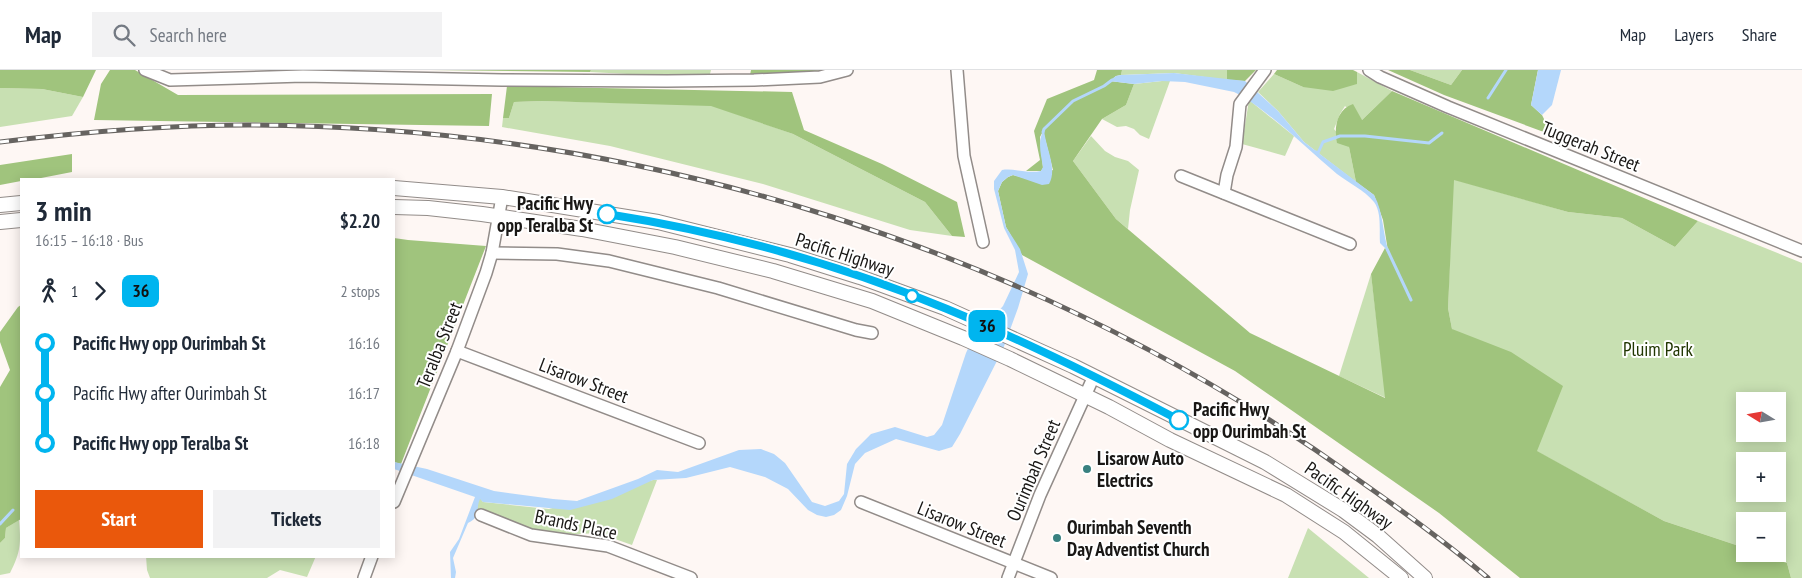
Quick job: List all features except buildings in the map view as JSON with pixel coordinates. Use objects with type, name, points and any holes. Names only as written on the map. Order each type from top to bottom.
[{"type":"main road","name":"Pacific Highway","points":[[395,188],[502,197],[650,221],[790,255],[860,277],[970,319],[1019,341],[1094,376],[1265,462],[1343,510],[1378,536],[1425,578]]},
{"type":"main road","points":[[0,206],[20,203]]},
{"type":"main road","name":"Pacific Highway","points":[[395,207],[428,208],[498,216],[582,229],[675,247],[773,272],[872,301],[1010,359],[1170,440],[1286,495],[1344,532],[1401,578]]},
{"type":"main road","points":[[0,222],[20,220]]},
{"type":"street","points":[[145,70],[170,80],[303,76],[667,81],[820,77],[847,70]]},
{"type":"street","points":[[957,70],[964,156],[983,242]]},
{"type":"street","points":[[1224,193],[1227,175],[1236,147],[1240,104],[1265,70]]},
{"type":"street","name":"Tuggerah Street","points":[[1369,70],[1380,77],[1448,107],[1802,251]]},
{"type":"street","points":[[1181,176],[1350,244]]},
{"type":"street","name":"Teralba Street","points":[[395,499],[457,351],[492,252],[502,197]]},
{"type":"street","points":[[492,252],[557,254],[609,261],[718,288],[872,333]]},
{"type":"street","name":"Lisarow Street","points":[[457,351],[699,443]]},
{"type":"street","name":"Ourimbah Street","points":[[1008,578],[1040,495],[1094,376]]},
{"type":"street","name":"Lisarow Street","points":[[861,502],[1051,578]]},
{"type":"street","name":"Brands Place","points":[[481,515],[532,535],[608,546],[691,578]]},
{"type":"street","points":[[364,578],[371,558]]},
{"type":"green space","points":[[0,70],[96,70],[83,97],[42,89],[0,88]]},
{"type":"green space","points":[[110,70],[135,70],[178,95],[492,94],[489,126],[94,120],[101,84]]},
{"type":"green space","points":[[430,70],[591,70],[590,72]]},
{"type":"green space","points":[[591,70],[711,70],[710,74],[665,76],[590,72]]},
{"type":"green space","points":[[751,70],[827,70],[750,75]]},
{"type":"green space","points":[[1097,70],[1122,70],[1121,75],[1116,76],[1110,81],[1134,84],[1126,105],[1102,119],[1073,161],[1116,219],[1250,333],[1385,398],[1371,274],[1385,248],[1388,251],[1383,220],[1374,195],[1356,182],[1349,147],[1337,143],[1336,126],[1340,115],[1347,107],[1353,104],[1362,120],[1392,91],[1698,221],[1675,247],[1622,218],[1568,212],[1454,180],[1448,308],[1452,329],[1511,352],[1563,386],[1537,451],[1664,521],[1736,545],[1736,562],[1787,563],[1791,578],[1520,578],[1439,513],[1235,371],[1022,255],[1006,227],[998,191],[1002,182],[1013,175],[1027,179],[1053,170],[1043,131],[1040,137],[1043,168],[1041,171],[1026,171],[1040,160],[1034,131],[1047,99],[1094,80]]},
{"type":"green space","points":[[1122,70],[1227,70],[1227,80],[1174,73],[1121,75]]},
{"type":"green space","points":[[1227,70],[1256,70],[1245,81],[1227,80]]},
{"type":"green space","points":[[1277,70],[1353,70],[1357,72],[1357,84],[1333,91],[1303,87],[1274,74]]},
{"type":"green space","points":[[1388,70],[1410,70],[1451,85],[1462,70],[1538,70],[1531,105],[1542,115],[1552,135],[1444,95]]},
{"type":"green space","points":[[1410,70],[1462,70],[1451,85]]},
{"type":"green space","points":[[1357,72],[1392,91],[1361,121],[1345,106],[1334,129],[1349,147],[1356,182],[1304,142],[1278,111],[1258,92],[1274,74],[1303,87],[1357,84]]},
{"type":"green space","points":[[1170,81],[1149,139],[1140,135],[1134,129],[1126,126],[1117,127],[1102,119],[1126,105],[1134,84]]},
{"type":"green space","points":[[507,86],[792,92],[804,130],[882,164],[957,202],[965,237],[952,236],[925,202],[793,134],[711,106],[542,101],[514,102],[509,118],[503,118]]},
{"type":"green space","points":[[0,88],[42,89],[83,97],[72,116],[0,127]]},
{"type":"green space","points":[[1249,100],[1294,136],[1285,156],[1242,144]]},
{"type":"green space","points":[[514,102],[711,105],[793,134],[925,202],[952,236],[910,230],[763,184],[610,146],[502,127],[503,118],[509,118]]},
{"type":"green space","points":[[1091,136],[1105,151],[1115,157],[1128,161],[1139,170],[1130,210],[1128,229],[1116,219],[1073,161]]},
{"type":"green space","points":[[72,154],[72,172],[41,178],[20,178],[20,181],[0,185],[0,165]]},
{"type":"green space","name":"Pluim Park","points":[[1453,179],[1568,212],[1622,218],[1675,247],[1698,221],[1802,263],[1802,578],[1791,578],[1787,563],[1784,562],[1786,562],[1786,512],[1736,512],[1736,545],[1664,521],[1536,451],[1452,329],[1448,308]]},
{"type":"green space","points":[[395,238],[486,246],[401,464],[395,462]]},
{"type":"green space","points":[[1371,274],[1386,398],[1339,376]]},
{"type":"green space","points":[[20,306],[20,520],[6,528],[5,538],[0,543],[0,387],[10,370],[0,342],[0,332]]},
{"type":"green space","points":[[657,480],[632,545],[598,533],[562,535],[532,529],[473,510],[479,496],[483,502],[549,509]]},
{"type":"green space","points":[[19,520],[20,541],[16,559],[10,573],[0,575],[0,543],[5,538],[6,528]]},
{"type":"green space","points":[[1308,528],[1369,578],[1288,578]]},
{"type":"green space","points":[[146,558],[315,558],[307,577],[280,570],[267,578],[150,578]]},
{"type":"water","points":[[1538,70],[1561,70],[1552,105],[1542,115],[1531,105]]},
{"type":"water","points":[[1174,73],[1245,81],[1278,111],[1304,142],[1374,195],[1380,209],[1389,252],[1380,243],[1380,222],[1377,206],[1374,202],[1361,190],[1337,174],[1266,113],[1240,95],[1234,92],[1185,82],[1162,81],[1134,84],[1109,81],[1121,75]]},
{"type":"water","points":[[1044,129],[1052,164],[1049,184],[1042,185],[1013,175],[1002,182],[998,191],[1006,227],[1020,249],[1028,274],[1003,349],[952,447],[939,451],[896,439],[865,453],[855,464],[847,496],[841,510],[834,515],[826,517],[808,510],[788,489],[765,477],[730,467],[686,478],[653,480],[612,499],[570,510],[483,502],[480,499],[477,515],[468,523],[453,558],[456,572],[455,578],[451,578],[450,552],[459,539],[475,497],[395,469],[395,462],[427,469],[494,491],[577,501],[638,479],[657,470],[678,472],[739,450],[761,449],[774,454],[785,463],[812,502],[825,506],[839,501],[844,494],[847,464],[856,449],[871,434],[895,427],[927,437],[934,435],[942,425],[972,340],[1003,306],[1019,272],[1015,250],[1004,228],[994,189],[994,181],[1002,170],[1041,171],[1043,167],[1040,143]]},
{"type":"waterway","points":[[1488,98],[1506,70]]},
{"type":"waterway","points":[[1043,132],[1073,101],[1112,80]]},
{"type":"waterway","points":[[1316,152],[1318,153],[1323,142],[1340,136],[1365,136],[1429,143],[1442,133]]},
{"type":"waterway","points":[[1387,249],[1411,300]]},
{"type":"waterway","points":[[0,524],[13,510]]},
{"type":"railway","points":[[0,142],[124,130],[217,125],[396,131],[544,149],[689,177],[832,217],[971,267],[1106,328],[1236,399],[1360,481],[1441,540],[1488,578]]},
{"type":"bus line","name":"36","points":[[607,214],[658,222],[730,239],[833,268],[882,285],[945,308],[1019,341],[1179,420]]},
{"type":"place","name":"Pacific Hwy opp Teralba St","points":[[607,214]]},
{"type":"place","name":"Pacific Hwy opp Ourimbah St","points":[[1179,420]]},
{"type":"place","name":"Lisarow Auto Electrics","points":[[1087,469]]},
{"type":"place","name":"Ourimbah Seventh Day Adventist Church","points":[[1057,538]]}]
